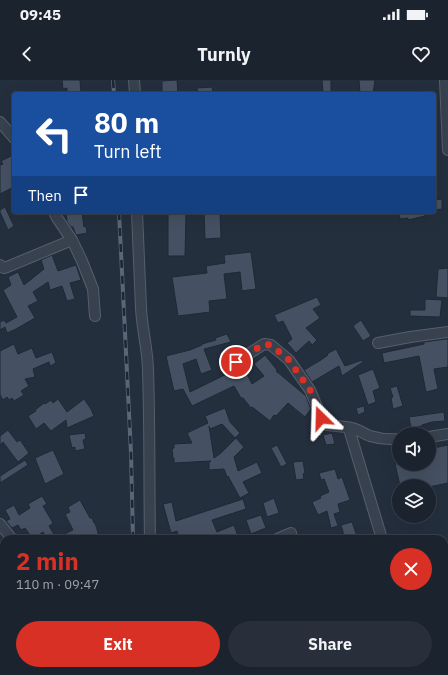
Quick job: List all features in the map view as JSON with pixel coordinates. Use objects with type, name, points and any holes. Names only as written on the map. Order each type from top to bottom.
[{"type":"street","points":[[134,80],[134,92]]},
{"type":"street","points":[[445,80],[448,150]]},
{"type":"street","points":[[0,122],[12,136]]},
{"type":"street","points":[[55,214],[72,240],[82,261],[92,289],[96,316]]},
{"type":"street","points":[[137,214],[142,323],[146,337],[148,370],[150,535]]},
{"type":"street","points":[[0,265],[4,268],[7,267],[72,240]]},
{"type":"street","points":[[378,343],[448,332]]},
{"type":"street","points":[[236,362],[264,344],[271,345],[289,360],[310,390],[324,423],[327,425],[356,428],[370,436],[386,440],[392,440]]},
{"type":"street","points":[[346,427],[349,429],[381,535]]},
{"type":"street","points":[[436,436],[448,434]]},
{"type":"street","points":[[0,524],[9,535]]},
{"type":"building","points":[[62,80],[80,80],[81,92],[67,92],[67,88],[63,89]]},
{"type":"building","points":[[177,80],[178,92],[162,92],[162,81]]},
{"type":"building","points":[[322,80],[331,80],[331,92],[323,92]]},
{"type":"building","points":[[359,80],[375,80],[373,92],[360,92]]},
{"type":"building","points":[[212,87],[213,92],[198,92],[197,88]]},
{"type":"building","points":[[11,156],[12,158],[12,188],[0,194],[0,165],[3,164],[1,161]]},
{"type":"building","points":[[442,199],[442,209],[436,210],[436,200]]},
{"type":"building","points":[[5,207],[14,226],[8,230],[0,212],[0,210]]},
{"type":"building","points":[[66,214],[82,214],[84,227],[86,226],[87,233],[76,235],[73,227],[71,227],[67,222]]},
{"type":"building","points":[[168,214],[186,214],[185,256],[168,256]]},
{"type":"building","points":[[204,214],[220,214],[221,238],[205,239]]},
{"type":"building","points":[[399,214],[424,214],[425,216],[408,220],[408,218],[400,219]]},
{"type":"building","points":[[251,252],[256,289],[242,291],[240,272],[224,274],[227,299],[209,301],[210,312],[178,316],[172,277],[207,273],[206,266],[225,263],[224,255]]},
{"type":"building","points":[[52,255],[58,271],[76,265],[81,280],[70,283],[75,299],[67,301],[62,286],[50,290],[48,282],[33,292],[38,301],[28,306],[35,318],[7,333],[5,327],[0,330],[0,322],[4,320],[6,323],[17,317],[3,290],[11,285],[8,277],[18,272],[24,285],[44,269],[41,260]]},
{"type":"building","points":[[448,268],[448,298],[436,297],[438,269]]},
{"type":"building","points":[[317,297],[321,305],[313,309],[320,318],[306,328],[317,340],[312,345],[309,341],[296,353],[287,343],[292,339],[283,321],[278,323],[274,315]]},
{"type":"building","points":[[425,299],[442,300],[440,317],[410,316],[410,310],[425,310]]},
{"type":"building","points":[[361,320],[371,336],[363,341],[353,326]]},
{"type":"building","points":[[227,334],[231,342],[204,349],[212,370],[201,374],[196,359],[183,364],[190,392],[243,366],[252,384],[264,376],[254,364],[265,355],[277,370],[276,371],[306,396],[311,409],[305,417],[288,403],[276,416],[274,415],[270,421],[252,407],[251,408],[243,398],[241,398],[234,386],[192,406],[183,389],[174,391],[166,356],[190,350]]},
{"type":"building","points":[[448,339],[448,367],[434,369],[438,389],[426,392],[419,356],[384,363],[382,353],[424,344],[424,342]]},
{"type":"building","points":[[14,344],[18,354],[32,348],[36,358],[52,352],[56,363],[50,366],[49,362],[33,369],[35,377],[25,379],[29,386],[21,391],[24,395],[14,401],[12,398],[9,400],[7,397],[3,400],[0,395],[0,351]]},
{"type":"building","points":[[229,347],[235,351],[230,358],[225,354]]},
{"type":"building","points":[[336,349],[345,366],[362,360],[363,362],[342,376],[339,366],[312,382],[304,370]]},
{"type":"building","points":[[373,369],[380,388],[373,391],[376,402],[368,405],[358,375]]},
{"type":"building","points":[[397,386],[403,406],[393,409],[391,398],[393,397],[390,388]]},
{"type":"building","points":[[58,399],[67,412],[84,399],[94,416],[67,428],[66,420],[51,431],[44,423],[36,429],[28,416],[44,403],[45,404],[51,400],[53,403]]},
{"type":"building","points":[[364,406],[365,412],[358,415],[356,408]]},
{"type":"building","points":[[225,408],[230,422],[240,433],[235,438],[222,424],[210,429],[209,426],[214,458],[236,438],[244,447],[234,457],[238,471],[257,462],[262,473],[243,482],[249,493],[240,498],[228,476],[227,477],[224,469],[209,470],[209,462],[211,461],[174,463],[173,458],[172,449],[174,448],[174,444],[192,443],[187,433],[208,423],[205,416]]},
{"type":"building","points":[[444,412],[445,421],[432,422],[422,426],[411,427],[409,417]]},
{"type":"building","points":[[8,430],[17,442],[20,440],[29,453],[18,462],[3,442],[0,445],[0,436]]},
{"type":"building","points":[[322,430],[322,436],[310,437],[310,431]]},
{"type":"building","points":[[85,433],[86,439],[83,440],[85,449],[75,451],[75,447],[72,448],[69,435]]},
{"type":"building","points":[[332,433],[335,444],[326,445],[323,435]]},
{"type":"building","points":[[277,445],[287,464],[281,467],[271,448]]},
{"type":"building","points":[[448,445],[448,483],[436,486],[436,479],[398,479],[397,471],[436,471],[436,448]]},
{"type":"building","points":[[53,450],[64,474],[45,484],[35,458]]},
{"type":"building","points":[[25,460],[28,465],[0,483],[0,476]]},
{"type":"building","points":[[303,461],[305,473],[303,474],[304,479],[296,480],[293,462]]},
{"type":"building","points":[[335,469],[338,479],[342,477],[350,500],[338,504],[340,512],[334,514],[338,526],[331,528],[327,511],[318,515],[312,502],[329,492],[324,479],[321,480],[319,473]]},
{"type":"building","points":[[42,496],[47,504],[43,506],[53,523],[49,526],[54,535],[45,535],[43,532],[39,535],[30,535],[25,528],[21,530],[18,525],[12,528],[6,521],[10,519],[5,510],[14,505],[19,515],[30,508],[28,504]]},
{"type":"building","points":[[274,498],[279,513],[267,517],[263,503]]},
{"type":"building","points":[[243,499],[246,509],[212,520],[217,532],[234,525],[238,535],[178,535],[177,531],[171,533],[163,504],[172,502],[176,521]]},
{"type":"building","points":[[80,500],[90,518],[92,518],[99,535],[62,535],[73,530],[65,514],[70,512],[68,507]]},
{"type":"building","points":[[261,515],[266,528],[251,534],[246,520]]},
{"type":"building","points":[[352,522],[357,535],[344,535],[341,525]]},
{"type":"railway","points":[[113,80],[114,92]]},
{"type":"railway","points":[[119,214],[131,453],[133,535]]},
{"type":"route","points":[[236,362],[264,344],[271,345],[289,360],[310,390],[321,418]]}]
